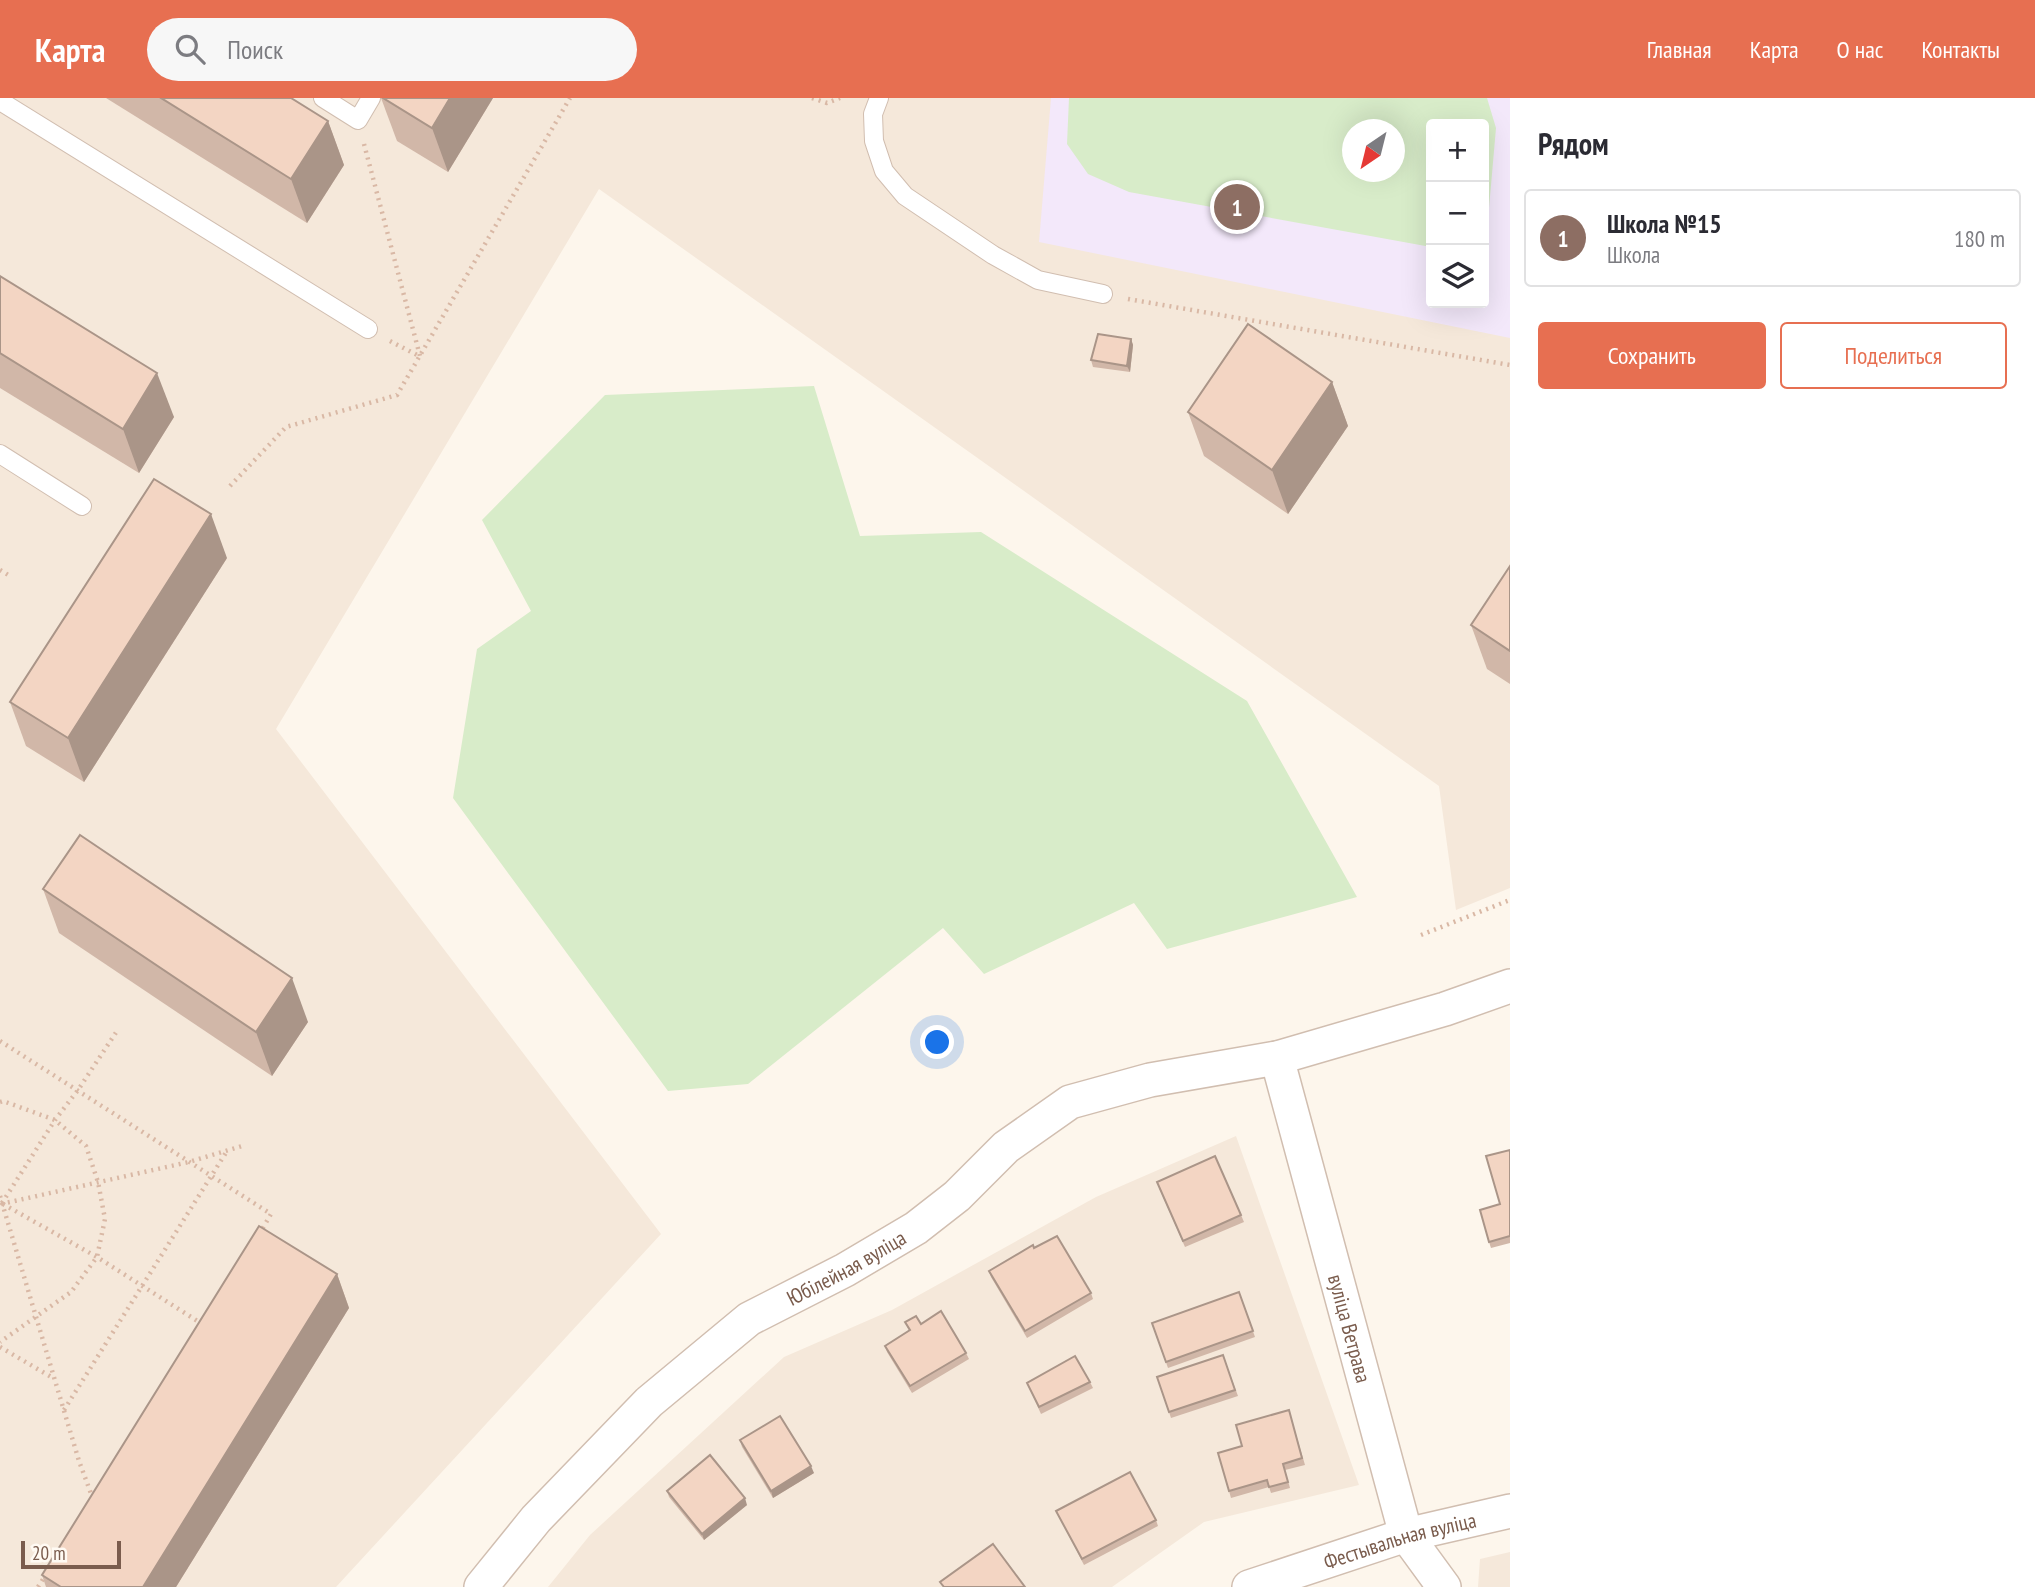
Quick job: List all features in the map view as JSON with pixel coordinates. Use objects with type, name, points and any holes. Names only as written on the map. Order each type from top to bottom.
[{"type":"street","name":"Юбілейная вуліца","points":[[481,1587],[536,1519],[649,1402],[749,1319],[845,1270],[916,1228],[957,1196],[1006,1147],[1070,1102],[1150,1080],[1277,1058],[1445,1009],[1510,986]]},
{"type":"street","name":"вуліца Ветрава","points":[[1277,1058],[1406,1535],[1444,1587]]},
{"type":"street","name":"Фестывальная вуліца","points":[[1249,1587],[1406,1535],[1510,1511]]},
{"type":"lane","points":[[323,98],[358,120],[371,98]]},
{"type":"lane","points":[[879,98],[873,114],[874,141],[884,171],[905,196],[993,256],[1038,280],[1102,294]]},
{"type":"lane","points":[[0,101],[368,329]]},
{"type":"lane","points":[[0,454],[82,506]]},
{"type":"path","points":[[230,486],[286,427],[397,395],[570,98]]},
{"type":"path","points":[[811,98],[827,103],[840,98]]},
{"type":"path","points":[[358,120],[420,356]]},
{"type":"path","points":[[1102,294],[1510,365]]},
{"type":"path","points":[[368,329],[420,356]]},
{"type":"path","points":[[0,570],[10,576]]},
{"type":"path","points":[[1421,935],[1510,900]]},
{"type":"path","points":[[1,1205],[55,1120],[117,1031]]},
{"type":"path","points":[[0,1041],[271,1214],[258,1236]]},
{"type":"path","points":[[0,1102],[4,1101],[55,1120],[86,1146],[98,1182],[105,1219],[96,1257],[71,1292],[0,1344],[54,1378]]},
{"type":"path","points":[[1,1205],[189,1162],[242,1146]]},
{"type":"path","points":[[64,1410],[227,1151]]},
{"type":"path","points":[[0,1196],[79,1461],[94,1500],[101,1488]]},
{"type":"path","points":[[1,1205],[96,1257],[203,1325]]},
{"type":"path","points":[[38,1587],[52,1565]]},
{"type":"shaded area","points":[[0,98],[1510,98],[1510,888],[1456,910],[1439,786],[599,189],[276,729],[661,1234],[336,1587],[0,1587]]},
{"type":"shaded area","points":[[1051,98],[1510,98],[1510,338],[1039,242]]},
{"type":"shaded area","points":[[1236,1136],[1359,1485],[1204,1522],[1112,1587],[548,1587],[590,1535],[784,1357],[892,1310],[1096,1197]]},
{"type":"shaded area","points":[[1510,1552],[1510,1587],[1478,1587],[1480,1559]]},
{"type":"green space","points":[[1069,98],[1487,98],[1496,128],[1489,208],[1489,119],[1426,119],[1426,246],[1129,192],[1088,174],[1067,144]]},
{"type":"green space","points":[[814,386],[860,536],[981,532],[1247,701],[1357,897],[1167,949],[1134,903],[984,974],[943,928],[748,1084],[668,1091],[453,798],[477,649],[531,611],[482,520],[605,395]]},
{"type":"building","points":[[161,98],[291,98],[328,121],[291,179]]},
{"type":"building","points":[[383,98],[450,98],[432,128]]},
{"type":"building","points":[[0,276],[157,373],[123,429],[0,353]]},
{"type":"building","points":[[1248,324],[1332,382],[1272,470],[1188,412]]},
{"type":"building","points":[[1098,334],[1131,339],[1127,366],[1091,360]]},
{"type":"building","points":[[154,479],[211,514],[68,738],[10,702]]},
{"type":"building","points":[[1510,566],[1510,651],[1471,625]]},
{"type":"building","points":[[80,835],[292,978],[256,1032],[43,889]]},
{"type":"building","points":[[1510,1150],[1510,1236],[1489,1242],[1480,1210],[1500,1204],[1486,1156]]},
{"type":"building","points":[[1215,1156],[1241,1215],[1183,1241],[1157,1182]]},
{"type":"building","points":[[259,1226],[337,1274],[143,1587],[61,1587],[42,1575]]},
{"type":"building","points":[[1057,1236],[1091,1293],[1025,1331],[989,1271],[1033,1245],[1034,1248]]},
{"type":"building","points":[[1239,1292],[1253,1331],[1166,1362],[1152,1323]]},
{"type":"building","points":[[941,1311],[966,1353],[910,1386],[885,1346],[910,1330],[905,1322],[916,1316],[921,1324]]},
{"type":"building","points":[[1223,1355],[1235,1390],[1169,1412],[1157,1377]]},
{"type":"building","points":[[1075,1356],[1090,1382],[1039,1407],[1027,1383]]},
{"type":"building","points":[[1289,1410],[1302,1458],[1283,1464],[1288,1482],[1269,1487],[1267,1480],[1229,1491],[1218,1453],[1242,1446],[1236,1425]]},
{"type":"building","points":[[780,1416],[811,1466],[771,1491],[740,1440]]},
{"type":"building","points":[[710,1455],[745,1498],[702,1534],[667,1491]]},
{"type":"building","points":[[1130,1472],[1156,1520],[1082,1559],[1056,1511]]},
{"type":"building","points":[[993,1544],[1025,1587],[944,1587],[940,1582]]},
{"type":"place","name":"Школа №15","points":[[1237,207]]}]
